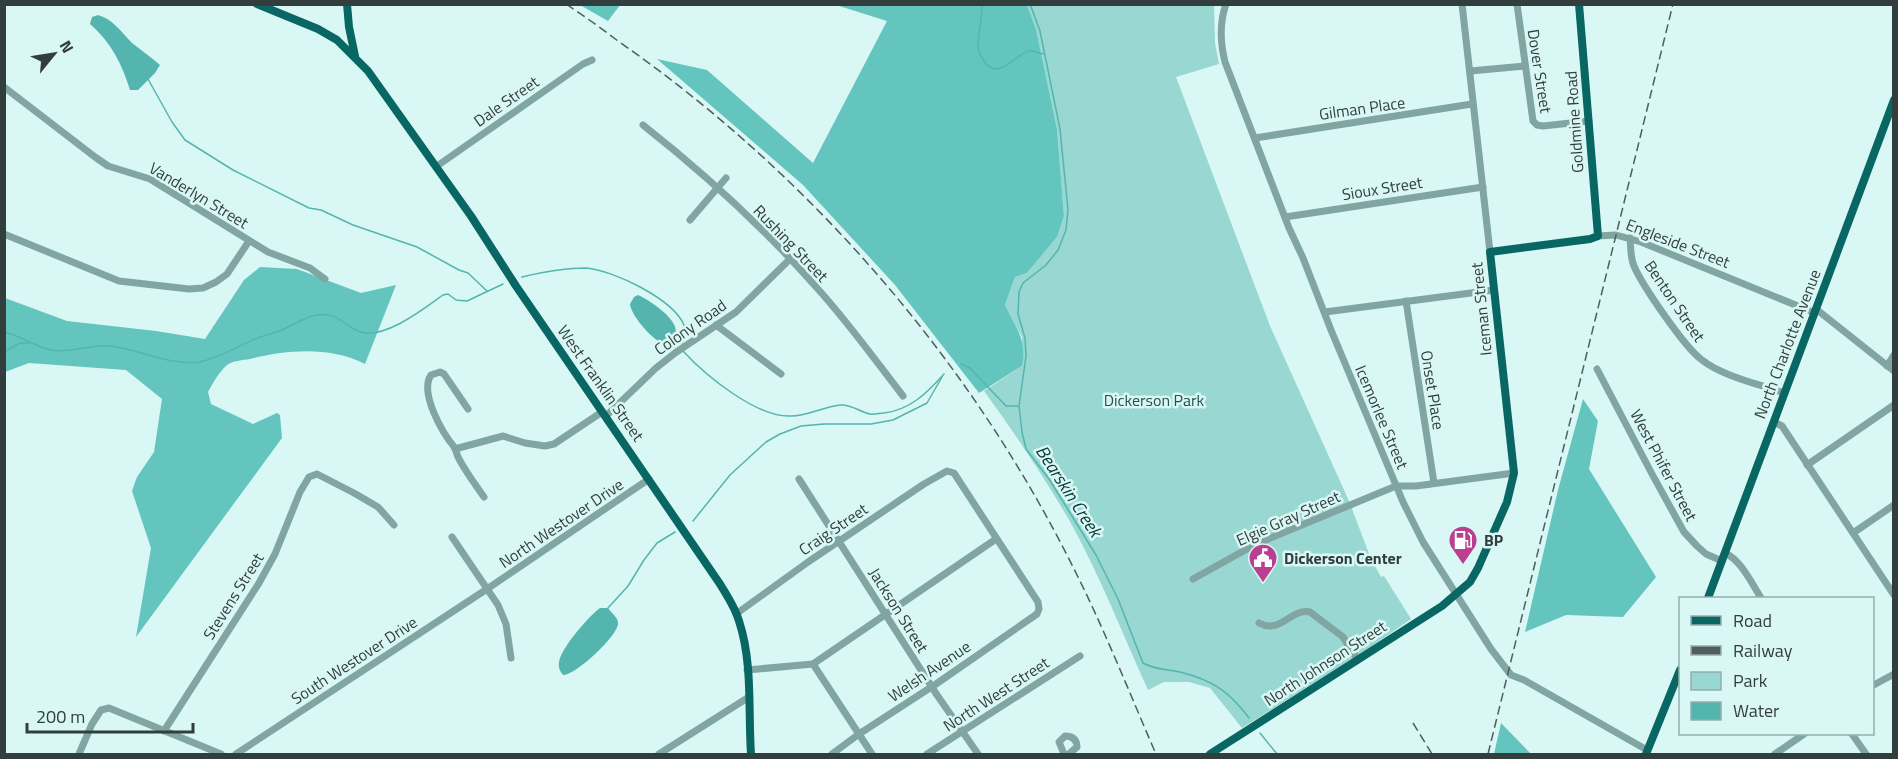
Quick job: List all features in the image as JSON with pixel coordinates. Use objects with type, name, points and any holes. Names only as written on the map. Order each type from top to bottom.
[{"type":"main road","name":"West Franklin Street","points":[[257,4],[318,29],[337,40],[355,56],[381,88],[437,166],[516,286],[720,584],[736,614],[744,643],[751,754]]},
{"type":"main road","points":[[348,4],[349,27],[355,56]]},
{"type":"main road","name":"Goldmine Road","points":[[1579,4],[1598,236]]},
{"type":"main road","name":"North Charlotte Avenue","points":[[1707,597],[1893,100]]},
{"type":"main road","name":"Engleside Street","points":[[1490,252],[1598,236]]},
{"type":"main road","name":"Iceman Street","points":[[1456,595],[1470,582],[1478,568],[1507,502],[1514,473],[1490,252]]},
{"type":"main road","name":"North Johnson Street","points":[[1210,754],[1456,595]]},
{"type":"main road","points":[[1646,752],[1679,672]]},
{"type":"street","name":"Icemorlee Street","points":[[1226,4],[1221,28],[1222,50],[1285,217],[1396,486],[1423,542],[1491,649],[1511,675],[1524,680],[1646,752]]},
{"type":"street","name":"Iceman Street","points":[[1462,4],[1490,252]]},
{"type":"street","name":"Dover Street","points":[[1517,4],[1532,117],[1535,123],[1543,126],[1589,122]]},
{"type":"street","name":"Dale Street","points":[[437,166],[582,64],[592,60]]},
{"type":"street","points":[[1470,71],[1525,66]]},
{"type":"street","name":"Vanderlyn Street","points":[[4,87],[108,166],[150,179],[268,252],[310,268],[325,279]]},
{"type":"street","name":"Gilman Place","points":[[1255,138],[1472,104]]},
{"type":"street","name":"Rushing Street","points":[[643,125],[717,188],[790,259],[834,308],[903,396]]},
{"type":"street","points":[[690,220],[726,178]]},
{"type":"street","name":"Sioux Street","points":[[1285,217],[1483,187]]},
{"type":"street","points":[[4,234],[119,281],[189,289],[202,288],[227,274],[249,241]]},
{"type":"street","name":"Engleside Street","points":[[1598,236],[1616,235],[1630,238],[1816,311],[1893,371]]},
{"type":"street","name":"Benton Street","points":[[1630,238],[1632,258],[1642,279],[1680,336],[1700,359],[1726,373],[1784,393]]},
{"type":"street","name":"Colony Road","points":[[455,449],[503,436],[525,443],[545,446],[554,444],[604,414],[656,368],[736,312],[790,259]]},
{"type":"street","points":[[1325,312],[1494,290]]},
{"type":"street","name":"Onset Place","points":[[1406,301],[1434,483]]},
{"type":"street","points":[[716,325],[781,374]]},
{"type":"street","points":[[1887,366],[1893,355]]},
{"type":"street","name":"West Phifer Street","points":[[1597,369],[1684,532],[1701,550],[1723,557],[1730,555],[1760,597]]},
{"type":"street","points":[[468,409],[444,374],[441,372],[431,375],[428,380],[429,400],[446,438],[484,497]]},
{"type":"street","points":[[1807,465],[1893,405]]},
{"type":"street","points":[[1774,422],[1782,426],[1893,595]]},
{"type":"street","name":"Craig Street","points":[[736,614],[839,540],[947,471],[954,473],[996,539]]},
{"type":"street","name":"Elgie Gray Street","points":[[1193,579],[1256,544],[1396,486],[1416,486],[1514,473]]},
{"type":"street","name":"Stevens Street","points":[[164,730],[259,583],[275,554],[300,492],[309,477],[317,474],[354,493],[378,507],[394,525]]},
{"type":"street","name":"North Westover Drive","points":[[487,589],[649,479]]},
{"type":"street","name":"Jackson Street","points":[[800,479],[978,754]]},
{"type":"street","points":[[1853,533],[1893,505]]},
{"type":"street","points":[[452,537],[498,605],[506,624],[511,658]]},
{"type":"street","points":[[747,670],[813,664],[996,539]]},
{"type":"street","name":"Welsh Avenue","points":[[832,754],[1036,614],[1039,609],[1038,602],[996,539]]},
{"type":"street","name":"South Westover Drive","points":[[236,754],[487,589]]},
{"type":"street","points":[[1259,623],[1274,627],[1299,612],[1310,612],[1343,638],[1358,660]]},
{"type":"street","name":"North West Street","points":[[927,754],[1080,656]]},
{"type":"street","points":[[813,664],[872,754]]},
{"type":"street","points":[[1874,685],[1893,674]]},
{"type":"street","points":[[659,754],[749,697]]},
{"type":"street","points":[[79,754],[101,710],[109,708],[221,754]]},
{"type":"street","points":[[1775,754],[1803,735]]},
{"type":"street","points":[[1853,735],[1866,754]]},
{"type":"street","points":[[1064,754],[1059,742],[1065,736],[1070,736],[1077,743],[1077,747],[1069,754]]},
{"type":"green space","name":"Dickerson Park","points":[[1027,5],[1214,5],[1215,43],[1219,64],[1176,77],[1270,326],[1349,501],[1371,559],[1411,619],[1242,728],[1210,688],[1189,682],[1164,682],[1148,690],[1100,582],[1068,518],[1028,453],[984,391],[1022,366],[1022,337],[1005,305],[1015,277],[1027,273],[1057,237],[1064,216],[1057,129],[1036,29]]},
{"type":"shaded area","points":[[580,5],[620,5],[608,21]]},
{"type":"shaded area","points":[[836,5],[1027,5],[1036,29],[1057,129],[1064,216],[1057,237],[1027,273],[1015,277],[1005,305],[1022,341],[1022,366],[979,393],[895,285],[803,185],[657,59],[707,70],[813,163],[887,21]]},
{"type":"shaded area","points":[[260,267],[297,269],[361,293],[396,285],[365,364],[337,354],[293,352],[235,362],[227,365],[219,374],[208,392],[211,404],[253,424],[277,413],[280,415],[282,438],[136,637],[151,548],[132,491],[137,477],[154,452],[162,399],[126,370],[29,363],[5,372],[5,298],[67,321],[205,339],[244,280]]},
{"type":"shaded area","points":[[1583,399],[1598,421],[1589,469],[1656,577],[1623,617],[1566,615],[1525,632],[1558,490]]},
{"type":"shaded area","points":[[1501,723],[1531,754],[1494,754]]},
{"type":"water","points":[[98,15],[112,23],[132,43],[160,65],[138,90],[130,90],[115,54],[90,24],[92,17]]},
{"type":"water","points":[[638,295],[670,318],[676,333],[671,338],[660,342],[651,336],[642,325],[630,304]]},
{"type":"water","points":[[600,608],[608,608],[616,617],[618,623],[616,629],[604,645],[586,662],[569,674],[563,675],[559,669],[561,656],[583,625]]},
{"type":"waterway","points":[[982,4],[978,48],[982,58],[990,67],[1001,68],[1029,51],[1043,54]]},
{"type":"waterway","name":"Bearskin Creek","points":[[1030,4],[1040,31],[1060,129],[1068,210],[1066,230],[1058,250],[1046,265],[1023,283],[1019,292],[1018,314],[1025,338],[1026,356],[1019,406],[1026,449],[1049,479],[1096,555],[1118,599],[1143,663],[1191,675],[1211,683],[1227,694],[1249,718]]},
{"type":"waterway","points":[[148,79],[185,140],[233,170],[309,208],[321,210],[353,225],[417,247],[468,273],[487,291]]},
{"type":"waterway","points":[[522,277],[586,268],[626,280],[655,296],[678,315],[685,327],[682,343]]},
{"type":"waterway","points":[[4,332],[51,350],[66,351],[110,346],[177,362],[199,362],[214,358],[313,316],[329,315],[358,331],[379,332],[403,322],[443,295],[448,294],[456,300],[467,301],[503,284]]},
{"type":"waterway","points":[[4,352],[20,343],[30,343]]},
{"type":"waterway","points":[[683,351],[704,372],[732,393],[748,403],[778,415],[803,415],[840,405],[872,414],[893,411],[917,400],[944,374]]},
{"type":"waterway","points":[[961,364],[970,368],[1006,406],[1018,406]]},
{"type":"waterway","points":[[693,521],[730,475],[766,442],[801,426],[871,424],[893,420],[927,403],[942,377]]},
{"type":"waterway","points":[[608,608],[628,586],[657,543],[675,532]]},
{"type":"waterway","name":"Bearskin Creek","points":[[1260,733],[1277,754]]},
{"type":"railway","points":[[566,4],[688,93],[755,150],[818,211],[878,276],[934,344],[985,415],[1031,490],[1073,567],[1156,754]]},
{"type":"railway","points":[[1488,754],[1673,4]]},
{"type":"railway","points":[[1413,723],[1432,754]]},
{"type":"place","name":"BP","points":[[1463,566]]},
{"type":"place","name":"Dickerson Center","points":[[1263,584]]}]
